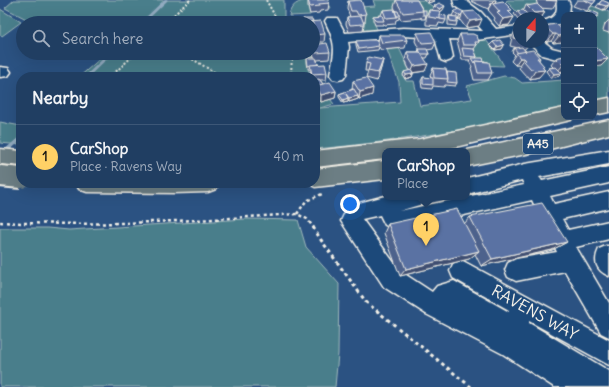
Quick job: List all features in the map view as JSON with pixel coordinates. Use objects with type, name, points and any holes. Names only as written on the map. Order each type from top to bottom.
[{"type":"highway","points":[[597,107],[609,105]]},
{"type":"highway","name":"A45","points":[[411,148],[561,116]]},
{"type":"highway","name":"A45","points":[[470,157],[609,127]]},
{"type":"highway","name":"A45","points":[[320,158],[382,151]]},
{"type":"highway","points":[[0,157],[16,159]]},
{"type":"highway","points":[[320,185],[382,171]]},
{"type":"highway","points":[[0,176],[16,178]]},
{"type":"street","points":[[549,23],[554,22],[563,15],[564,5],[562,0]]},
{"type":"street","points":[[444,4],[459,2],[476,15],[493,34]]},
{"type":"street","points":[[332,21],[340,38],[342,48],[338,75]]},
{"type":"street","points":[[340,38],[403,32],[477,36],[513,31]]},
{"type":"street","points":[[441,34],[446,57]]},
{"type":"street","points":[[539,51],[561,56]]},
{"type":"street","points":[[470,185],[525,172],[609,156]]},
{"type":"street","points":[[525,172],[537,190],[566,250],[609,325]]},
{"type":"street","points":[[386,205],[392,219],[396,221],[609,175]]},
{"type":"street","points":[[407,200],[355,212],[351,221],[392,279],[434,306],[445,294],[454,292],[577,387]]},
{"type":"street","points":[[548,214],[609,200]]},
{"type":"street","points":[[516,270],[566,250],[609,230]]},
{"type":"street","points":[[609,256],[606,256],[606,262],[609,266]]},
{"type":"street","name":"RAVENS WAY","points":[[461,271],[609,353]]},
{"type":"street","points":[[514,338],[522,305]]},
{"type":"street","points":[[514,338],[609,385]]},
{"type":"path","points":[[173,16],[190,0]]},
{"type":"path","points":[[266,0],[275,16]]},
{"type":"path","points":[[115,72],[128,60]]},
{"type":"path","points":[[194,60],[214,72]]},
{"type":"path","points":[[291,72],[292,60]]},
{"type":"path","points":[[297,214],[317,188]]},
{"type":"path","points":[[0,222],[55,225],[182,221],[297,214],[313,226],[321,240],[366,302],[471,387]]},
{"type":"green space","points":[[14,0],[284,0],[284,16],[20,16],[5,8]]},
{"type":"green space","points":[[308,0],[328,2],[331,8],[308,7],[310,15],[289,16],[293,6],[301,1]]},
{"type":"green space","points":[[373,0],[423,0],[435,8],[438,13],[426,18],[394,7],[398,14],[375,25],[377,29],[375,30],[363,31],[359,22],[365,22],[360,7],[375,6]]},
{"type":"green space","points":[[536,0],[539,7],[543,8],[544,12],[517,12],[506,1]]},
{"type":"green space","points":[[592,6],[609,12],[609,98],[597,102],[597,12],[587,11]]},
{"type":"green space","points":[[0,9],[16,19],[16,26],[2,36],[0,35]]},
{"type":"green space","points":[[462,39],[486,40],[504,66],[486,65],[477,62]]},
{"type":"green space","points":[[399,48],[411,73],[403,76],[406,81],[414,81],[420,106],[472,99],[467,86],[504,76],[515,78],[522,83],[561,80],[561,111],[440,133],[320,149],[320,108],[400,102],[399,82],[387,50]]},
{"type":"green space","points":[[99,60],[315,61],[308,69],[309,72],[85,72]]},
{"type":"green space","points":[[330,99],[334,104],[320,108],[320,100],[321,102]]},
{"type":"green space","points":[[0,122],[16,125],[16,145],[0,143]]},
{"type":"green space","points":[[246,219],[298,220],[306,247],[339,284],[338,354],[335,387],[0,387],[0,228],[47,228],[69,230]]},
{"type":"building","points":[[308,0],[328,0],[329,3],[310,7]]},
{"type":"building","points":[[361,0],[366,14],[358,15],[356,11],[351,11],[348,1]]},
{"type":"building","points":[[396,0],[417,0],[423,11],[403,13]]},
{"type":"building","points":[[584,0],[596,0],[593,4]]},
{"type":"building","points":[[602,0],[609,3],[609,5],[606,6],[599,4]]},
{"type":"building","points":[[503,1],[512,10],[508,11],[513,17],[503,19],[497,13],[500,12],[492,3]]},
{"type":"building","points":[[439,3],[445,6],[440,9],[434,6]]},
{"type":"building","points":[[537,4],[545,12],[533,12],[527,6]]},
{"type":"building","points":[[394,9],[397,17],[386,18],[383,10]]},
{"type":"building","points":[[458,9],[464,12],[460,16],[454,12]]},
{"type":"building","points":[[423,10],[426,10],[426,15],[423,15]]},
{"type":"building","points":[[429,10],[440,11],[441,19],[429,17]]},
{"type":"building","points":[[523,10],[525,12],[518,12],[517,11]]},
{"type":"building","points":[[395,11],[398,11],[400,16],[397,16]]},
{"type":"building","points":[[475,11],[482,19],[470,21],[463,12]]},
{"type":"building","points":[[382,15],[384,21],[376,21],[373,16]]},
{"type":"building","points":[[440,15],[446,16],[446,20],[440,19]]},
{"type":"building","points":[[361,16],[364,24],[350,25],[347,17]]},
{"type":"building","points":[[449,16],[457,17],[457,22],[450,21]]},
{"type":"building","points":[[321,21],[325,34],[320,34]]},
{"type":"building","points":[[556,24],[561,28],[561,36],[553,34],[549,30],[549,25]]},
{"type":"building","points":[[431,32],[436,42],[422,43],[417,33]]},
{"type":"building","points":[[460,34],[473,34],[477,36],[479,42],[475,42],[476,45],[463,45]]},
{"type":"building","points":[[379,35],[404,35],[407,40],[382,43]]},
{"type":"building","points":[[377,40],[379,46],[359,49],[356,41]]},
{"type":"building","points":[[500,40],[504,45],[497,47],[493,42]]},
{"type":"building","points":[[327,43],[330,52],[320,53],[320,44]]},
{"type":"building","points":[[462,48],[474,49],[477,57],[464,56]]},
{"type":"building","points":[[514,48],[523,48],[526,52],[518,53]]},
{"type":"building","points":[[597,48],[608,59],[597,61]]},
{"type":"building","points":[[419,49],[427,49],[429,54],[421,54]]},
{"type":"building","points":[[533,50],[540,58],[537,58],[544,66],[542,67],[545,70],[535,71],[531,69],[524,61],[526,60],[524,58],[520,58],[516,53]]},
{"type":"building","points":[[407,52],[420,52],[428,64],[414,66]]},
{"type":"building","points":[[368,57],[383,60],[378,73],[368,71],[370,64],[366,63]]},
{"type":"building","points":[[561,57],[561,63],[556,58]]},
{"type":"building","points":[[471,58],[483,58],[484,61],[488,62],[475,61],[474,63]]},
{"type":"building","points":[[307,60],[317,60],[318,64],[308,66]]},
{"type":"building","points":[[475,61],[489,62],[492,73],[478,73]]},
{"type":"building","points":[[325,64],[327,73],[312,72],[310,65]]},
{"type":"building","points":[[556,67],[561,73],[554,74],[549,68]]},
{"type":"building","points":[[433,68],[446,69],[448,79],[434,78]]},
{"type":"building","points":[[411,70],[413,74],[406,75],[404,72]]},
{"type":"building","points":[[447,72],[456,73],[457,83],[447,82]]},
{"type":"building","points":[[423,77],[433,78],[433,85],[423,84]]},
{"type":"building","points":[[366,78],[373,88],[360,92],[353,81]]},
{"type":"building","points":[[330,82],[336,91],[321,95],[320,85]]},
{"type":"building","points":[[354,89],[358,96],[349,98],[346,94],[348,98],[343,100],[339,94]]},
{"type":"building","points":[[542,203],[567,242],[492,259],[470,217]]},
{"type":"building","points":[[457,209],[479,251],[406,269],[388,224]]},
{"type":"waterway","points":[[149,16],[166,0]]},
{"type":"waterway","points":[[91,72],[104,60]]},
{"type":"waterway","points":[[0,156],[16,142]]},
{"type":"place","name":"CarShop","points":[[426,246]]}]
